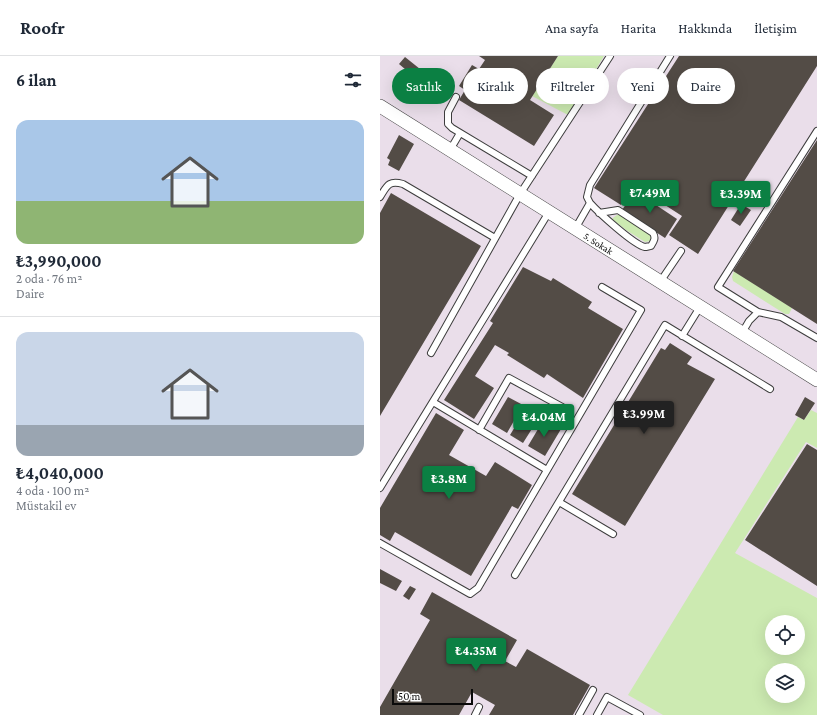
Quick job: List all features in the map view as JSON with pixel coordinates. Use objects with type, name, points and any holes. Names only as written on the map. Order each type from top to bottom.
[{"type":"street","name":"5. Sokak","points":[[380,106],[817,380]]},
{"type":"lane","points":[[431,353],[520,194],[610,56]]},
{"type":"lane","points":[[599,213],[618,210],[653,233],[655,237],[654,241],[651,246],[644,247],[638,244],[599,213],[590,203],[588,197],[590,184],[670,56]]},
{"type":"lane","points":[[456,97],[448,112],[448,124],[460,133],[532,176]]},
{"type":"lane","points":[[817,131],[718,287],[758,312],[781,317],[817,338]]},
{"type":"lane","points":[[450,150],[460,133]]},
{"type":"lane","points":[[380,198],[391,182],[403,184],[495,238]]},
{"type":"lane","points":[[575,229],[590,203]]},
{"type":"lane","points":[[380,488],[549,212]]},
{"type":"lane","points":[[660,282],[681,251]]},
{"type":"lane","points":[[380,543],[470,594],[478,588],[641,310],[602,287]]},
{"type":"lane","points":[[682,336],[700,307]]},
{"type":"lane","points":[[742,333],[749,321],[758,312]]},
{"type":"lane","points":[[515,575],[665,325],[770,389]]},
{"type":"lane","points":[[479,430],[509,378],[564,408]]},
{"type":"lane","points":[[433,402],[547,470]]},
{"type":"lane","points":[[559,502],[613,534]]},
{"type":"lane","points":[[578,715],[593,690]]},
{"type":"lane","points":[[597,715],[607,697],[640,715]]},
{"type":"lane","points":[[474,715],[479,707]]},
{"type":"shaded area","points":[[380,56],[817,56],[817,715],[380,715]]},
{"type":"green space","points":[[558,56],[604,56],[597,68],[550,68]]},
{"type":"green space","points":[[536,90],[536,98],[532,96]]},
{"type":"green space","points":[[547,104],[575,104],[568,115]]},
{"type":"green space","points":[[617,215],[622,215],[649,233],[651,237],[650,241],[645,242],[612,219]]},
{"type":"green space","points":[[734,271],[792,308],[789,314],[785,314],[733,281],[732,277]]},
{"type":"green space","points":[[811,410],[817,413],[817,448],[806,442],[735,553],[817,598],[817,715],[663,715],[628,695],[798,417],[804,420]]},
{"type":"building","points":[[479,56],[558,56],[550,68],[536,68],[536,91],[530,100],[554,115],[534,146],[466,104],[528,104],[528,68],[480,68],[485,60]]},
{"type":"building","points":[[679,56],[817,56],[817,66],[698,254],[669,235],[682,216],[634,185],[621,205],[594,188],[648,104],[669,104],[669,72]]},
{"type":"building","points":[[405,57],[419,68],[404,68],[399,64]]},
{"type":"building","points":[[472,65],[477,68],[470,68]]},
{"type":"building","points":[[463,80],[463,89],[459,86]]},
{"type":"building","points":[[463,93],[463,102],[459,100]]},
{"type":"building","points":[[399,135],[414,144],[399,171],[388,165],[390,160],[387,158]]},
{"type":"building","points":[[817,140],[817,324],[733,271]]},
{"type":"building","points":[[635,191],[677,219],[665,238],[622,210]]},
{"type":"building","points":[[391,193],[481,246],[380,416],[380,213]]},
{"type":"building","points":[[741,204],[751,210],[740,226],[731,220]]},
{"type":"building","points":[[523,267],[551,281],[553,278],[592,302],[588,308],[623,329],[583,398],[547,374],[544,378],[507,355],[509,353],[495,345],[475,376],[494,388],[474,419],[444,400],[493,323],[490,321]]},
{"type":"building","points":[[670,343],[692,357],[687,364],[715,379],[625,526],[572,494],[661,348],[665,350]]},
{"type":"building","points":[[508,397],[523,405],[507,433],[492,424]]},
{"type":"building","points":[[805,397],[815,403],[804,420],[795,415]]},
{"type":"building","points":[[527,407],[540,416],[523,443],[510,435]]},
{"type":"building","points":[[436,413],[464,430],[449,455],[486,476],[495,462],[532,485],[518,509],[512,506],[471,576],[395,532],[390,541],[380,535],[380,508]]},
{"type":"building","points":[[544,419],[561,429],[545,456],[528,446]]},
{"type":"building","points":[[807,444],[817,450],[817,586],[745,540]]},
{"type":"building","points":[[380,569],[402,581],[396,591],[380,583]]},
{"type":"building","points":[[410,586],[416,589],[409,600],[403,596]]},
{"type":"building","points":[[432,592],[517,640],[505,661],[516,667],[527,649],[590,685],[573,715],[489,715],[495,705],[472,692],[459,715],[380,715],[380,707],[430,620],[420,614]]}]
